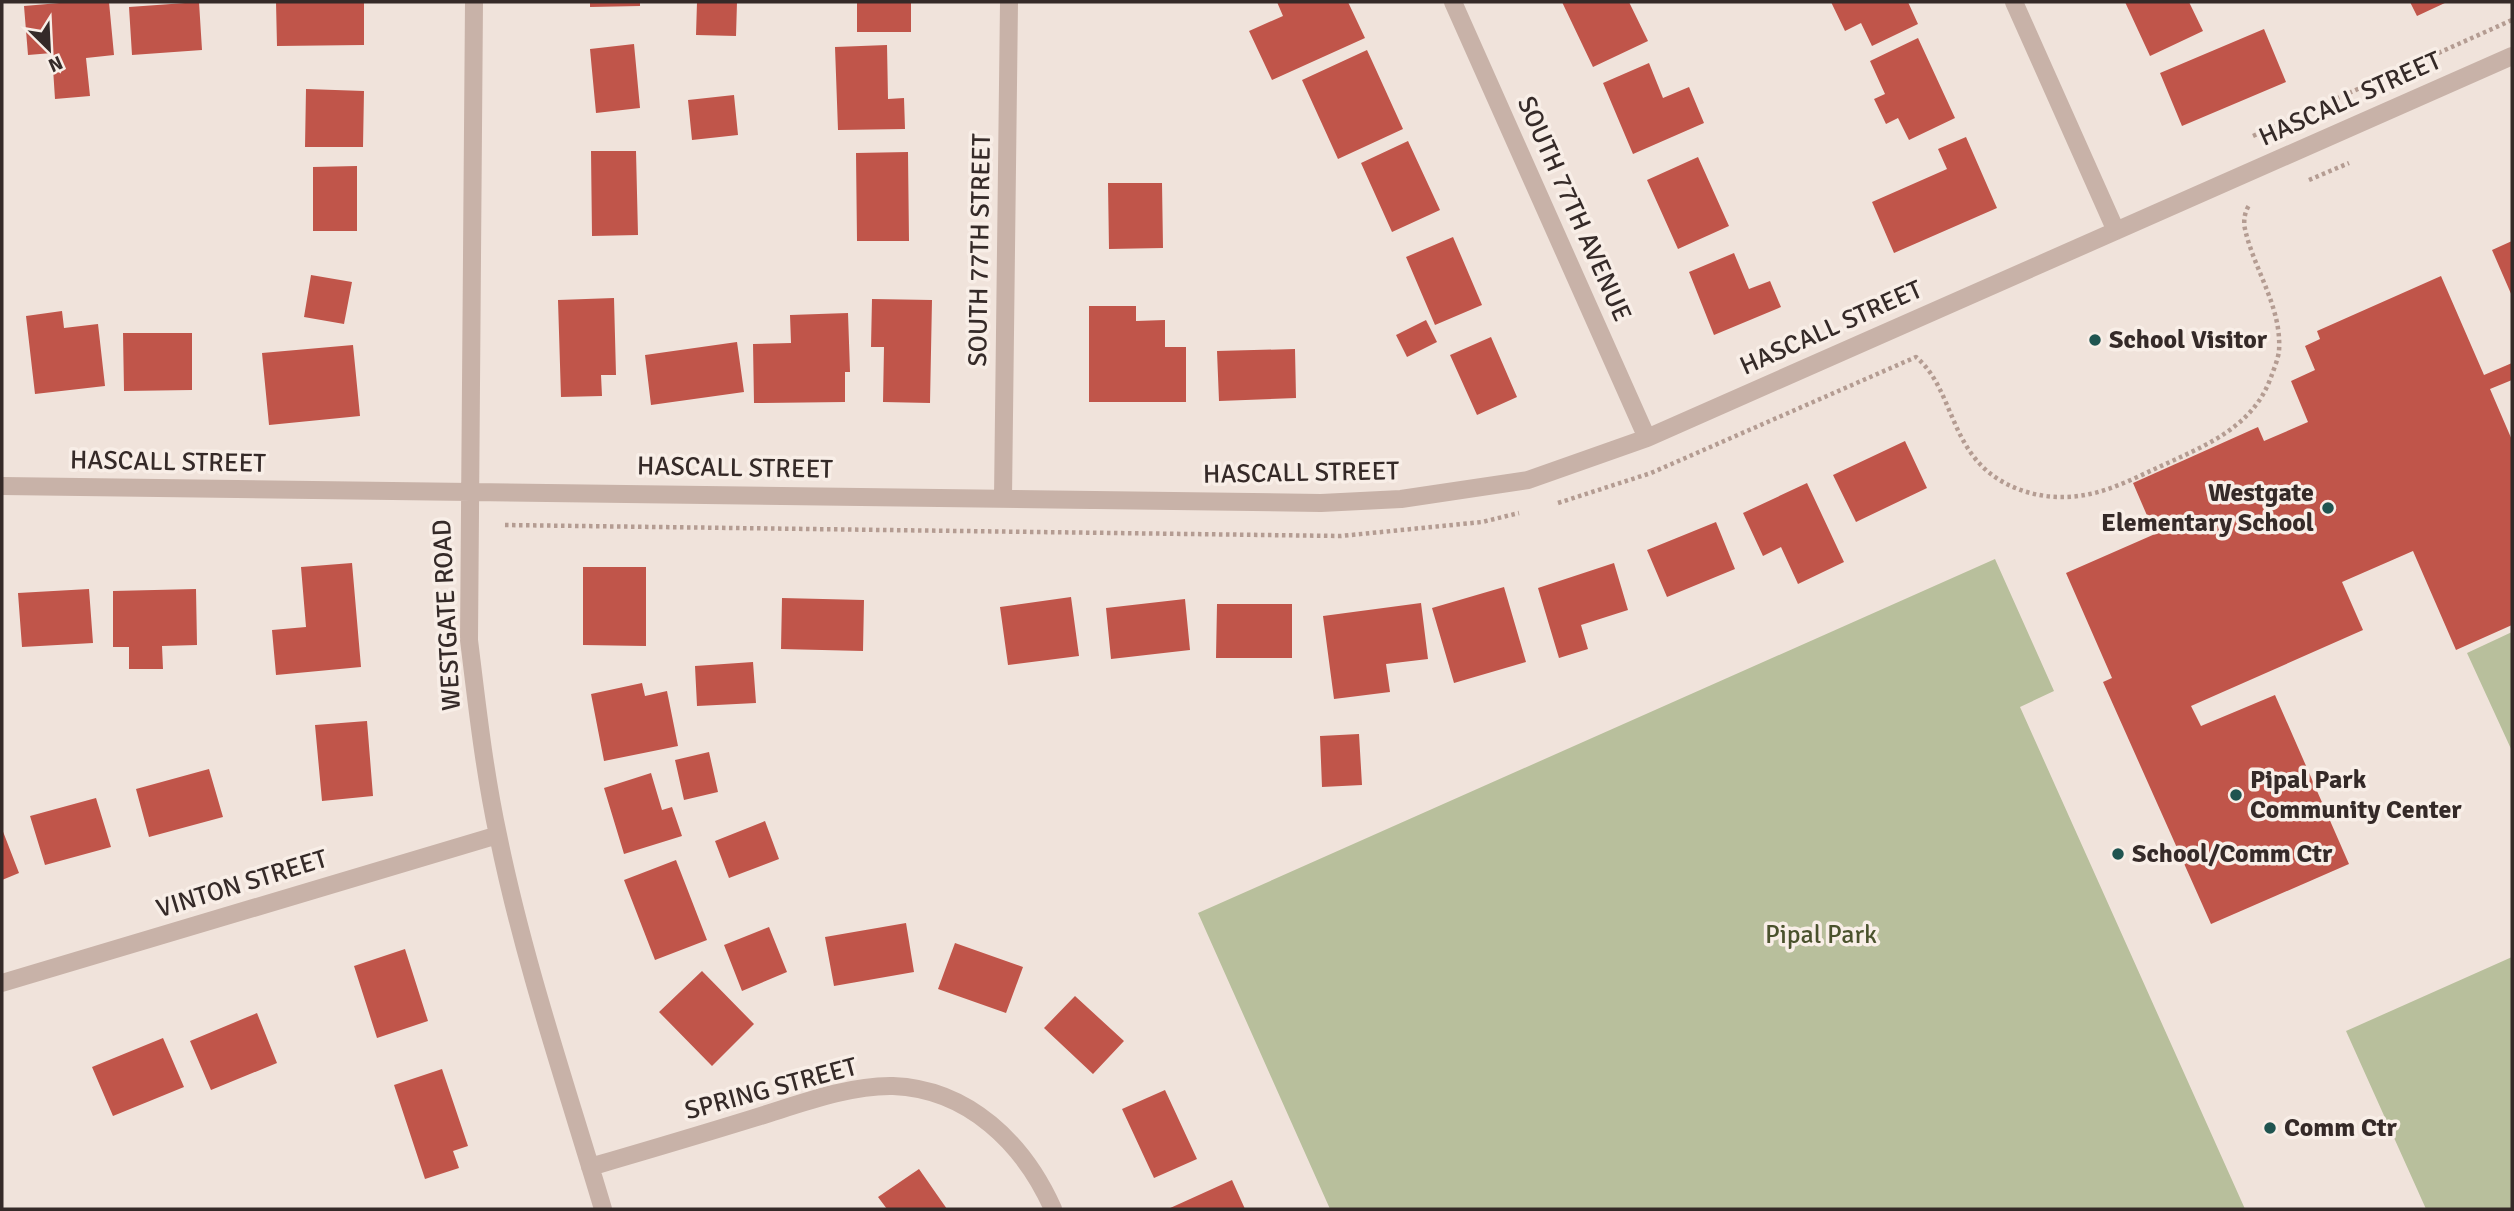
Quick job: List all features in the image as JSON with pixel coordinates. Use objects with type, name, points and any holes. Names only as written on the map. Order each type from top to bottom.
[{"type":"street","name":"WESTGATE ROAD","points":[[474,2],[468,491],[470,640],[481,744],[498,835],[523,940],[603,1209]]},
{"type":"street","name":"SOUTH 77TH STREET","points":[[1003,498],[1009,2]]},
{"type":"street","name":"SOUTH 77TH AVENUE","points":[[1453,2],[1647,438]]},
{"type":"street","points":[[2014,2],[2116,231]]},
{"type":"street","name":"HASCALL STREET","points":[[2,486],[1321,503],[1401,499],[1528,480],[1647,438],[2512,56]]},
{"type":"street","name":"VINTON STREET","points":[[2,983],[498,835]]},
{"type":"street","name":"SPRING STREET","points":[[590,1167],[860,1090],[894,1086],[937,1094],[966,1106],[1005,1136],[1028,1162],[1053,1209]]},
{"type":"path","points":[[2248,138],[2512,20]]},
{"type":"green space","name":"Pipal Park","points":[[1995,559],[2054,691],[2020,707],[2245,1209],[1330,1209],[1198,913]]},
{"type":"green space","points":[[2512,632],[2512,751],[2467,653]]},
{"type":"green space","points":[[2512,957],[2512,1209],[2426,1209],[2346,1031]]},
{"type":"building","points":[[109,2],[114,55],[86,58],[90,96],[55,99],[52,53],[28,55],[24,6]]},
{"type":"building","points":[[199,2],[202,50],[132,55],[129,7]]},
{"type":"building","points":[[276,2],[364,2],[364,45],[277,46]]},
{"type":"building","points":[[590,2],[640,2],[640,6],[590,7]]},
{"type":"building","points":[[697,2],[737,2],[736,36],[696,35]]},
{"type":"building","points":[[857,2],[911,2],[911,32],[857,32]]},
{"type":"building","points":[[1277,2],[1348,2],[1365,38],[1272,80],[1249,31],[1283,16]]},
{"type":"building","points":[[1562,2],[1629,2],[1648,41],[1593,67]]},
{"type":"building","points":[[1831,2],[1908,2],[1918,24],[1872,46],[1861,23],[1845,31]]},
{"type":"building","points":[[2125,2],[2189,2],[2203,31],[2150,56]]},
{"type":"building","points":[[2410,2],[2447,2],[2417,16]]},
{"type":"building","points":[[2264,29],[2286,82],[2182,126],[2160,73]]},
{"type":"building","points":[[1918,38],[1955,118],[1909,140],[1898,118],[1886,124],[1874,99],[1885,94],[1870,61]]},
{"type":"building","points":[[634,44],[640,108],[596,113],[590,49]]},
{"type":"building","points":[[887,45],[888,99],[904,98],[905,129],[838,130],[835,47]]},
{"type":"building","points":[[1367,50],[1403,129],[1338,159],[1302,80]]},
{"type":"building","points":[[1649,63],[1663,98],[1689,87],[1704,123],[1633,154],[1603,83]]},
{"type":"building","points":[[306,89],[364,91],[363,147],[305,147]]},
{"type":"building","points":[[734,95],[738,135],[692,140],[688,100]]},
{"type":"building","points":[[1966,137],[1997,208],[1894,253],[1872,202],[1947,169],[1938,149]]},
{"type":"building","points":[[1408,141],[1440,210],[1392,232],[1361,163]]},
{"type":"building","points":[[591,151],[636,151],[638,235],[592,236]]},
{"type":"building","points":[[908,152],[909,241],[857,241],[856,153]]},
{"type":"building","points":[[1698,157],[1729,226],[1678,249],[1647,180]]},
{"type":"building","points":[[357,166],[357,231],[313,231],[313,167]]},
{"type":"building","points":[[1108,183],[1162,183],[1163,248],[1109,249]]},
{"type":"building","points":[[1453,237],[1482,305],[1435,325],[1406,257]]},
{"type":"building","points":[[2512,241],[2512,296],[2492,250]]},
{"type":"building","points":[[1734,253],[1749,289],[1770,281],[1781,307],[1714,335],[1689,272]]},
{"type":"building","points":[[311,275],[352,282],[344,324],[304,317]]},
{"type":"building","name":"Westgate Elementary School","points":[[2441,276],[2484,375],[2512,363],[2512,380],[2490,389],[2512,440],[2512,625],[2456,650],[2413,551],[2342,582],[2363,630],[2191,706],[2201,726],[2275,695],[2349,864],[2211,924],[2103,682],[2112,678],[2066,573],[2155,534],[2133,483],[2258,427],[2264,441],[2308,422],[2291,381],[2315,370],[2305,346],[2320,339],[2317,331]]},
{"type":"building","points":[[614,298],[616,375],[601,375],[602,396],[561,397],[558,300]]},
{"type":"building","points":[[872,299],[932,300],[930,403],[883,402],[884,347],[871,347]]},
{"type":"building","points":[[1089,306],[1136,306],[1136,321],[1165,320],[1165,347],[1186,347],[1186,402],[1089,402]]},
{"type":"building","points":[[62,311],[64,328],[98,324],[105,386],[35,394],[26,316]]},
{"type":"building","points":[[848,313],[850,372],[845,372],[845,402],[754,403],[753,344],[791,343],[790,315]]},
{"type":"building","points":[[1426,320],[1437,342],[1407,357],[1396,335]]},
{"type":"building","points":[[123,333],[192,333],[192,390],[124,391]]},
{"type":"building","points":[[1491,337],[1517,397],[1477,415],[1450,355]]},
{"type":"building","points":[[737,342],[744,392],[651,405],[645,355]]},
{"type":"building","points":[[353,345],[360,416],[269,425],[262,353]]},
{"type":"building","points":[[1295,349],[1296,398],[1219,401],[1217,351]]},
{"type":"building","points":[[1905,441],[1927,488],[1856,522],[1833,475]]},
{"type":"building","points":[[1807,483],[1844,562],[1798,584],[1781,547],[1763,556],[1743,513]]},
{"type":"building","points":[[1716,522],[1735,569],[1667,597],[1647,550]]},
{"type":"building","points":[[352,563],[361,667],[276,675],[272,630],[306,627],[301,567]]},
{"type":"building","points":[[1614,563],[1628,610],[1581,625],[1588,649],[1559,658],[1538,588]]},
{"type":"building","points":[[583,567],[646,567],[646,646],[583,645]]},
{"type":"building","points":[[1504,587],[1526,662],[1454,683],[1432,608]]},
{"type":"building","points":[[89,589],[93,643],[22,647],[18,593]]},
{"type":"building","points":[[196,589],[197,645],[162,646],[163,669],[129,669],[129,647],[113,647],[113,591]]},
{"type":"building","points":[[1071,597],[1079,656],[1008,665],[1000,607]]},
{"type":"building","points":[[782,598],[864,600],[863,651],[781,649]]},
{"type":"building","points":[[1185,599],[1190,650],[1111,659],[1106,608]]},
{"type":"building","points":[[1421,603],[1428,659],[1386,664],[1390,692],[1334,699],[1323,616]]},
{"type":"building","points":[[1217,604],[1292,604],[1292,658],[1216,658]]},
{"type":"building","points":[[753,662],[756,703],[697,706],[695,666]]},
{"type":"building","points":[[642,683],[645,696],[667,691],[678,746],[604,761],[591,694]]},
{"type":"building","points":[[367,721],[373,796],[322,801],[315,725]]},
{"type":"building","points":[[1359,734],[1362,785],[1322,787],[1320,736]]},
{"type":"building","points":[[709,752],[718,792],[684,800],[675,760]]},
{"type":"building","points":[[209,769],[223,817],[149,837],[136,789]]},
{"type":"building","points":[[651,773],[662,810],[672,807],[682,836],[624,854],[604,788]]},
{"type":"building","points":[[96,798],[111,847],[45,865],[30,816]]},
{"type":"building","points":[[765,821],[779,859],[729,878],[715,841]]},
{"type":"building","points":[[2,829],[19,873],[2,880]]},
{"type":"building","points":[[676,860],[707,940],[655,960],[624,880]]},
{"type":"building","points":[[906,923],[914,972],[834,986],[825,937]]},
{"type":"building","points":[[769,927],[787,972],[742,991],[724,945]]},
{"type":"building","points":[[955,943],[1023,967],[1006,1013],[938,989]]},
{"type":"building","points":[[405,949],[428,1021],[377,1038],[354,966]]},
{"type":"building","points":[[702,971],[754,1024],[712,1066],[659,1012]]},
{"type":"building","points":[[1075,996],[1124,1041],[1093,1074],[1044,1028]]},
{"type":"building","points":[[257,1013],[277,1063],[211,1090],[190,1041]]},
{"type":"building","points":[[163,1038],[184,1087],[113,1116],[92,1067]]},
{"type":"building","points":[[442,1069],[468,1146],[453,1151],[459,1168],[425,1179],[394,1085]]},
{"type":"building","points":[[1165,1090],[1197,1159],[1154,1178],[1122,1109]]},
{"type":"building","points":[[919,1169],[947,1209],[887,1209],[878,1197]]},
{"type":"building","points":[[1232,1180],[1245,1209],[1168,1209]]},
{"type":"place","name":"School Visitor","points":[[2095,340]]},
{"type":"place","name":"Westgate Elementary School","points":[[2328,508]]},
{"type":"place","name":"Pipal Park Community Center","points":[[2236,795]]},
{"type":"place","name":"School/Comm Ctr","points":[[2118,854]]},
{"type":"place","name":"Comm Ctr","points":[[2270,1128]]}]
